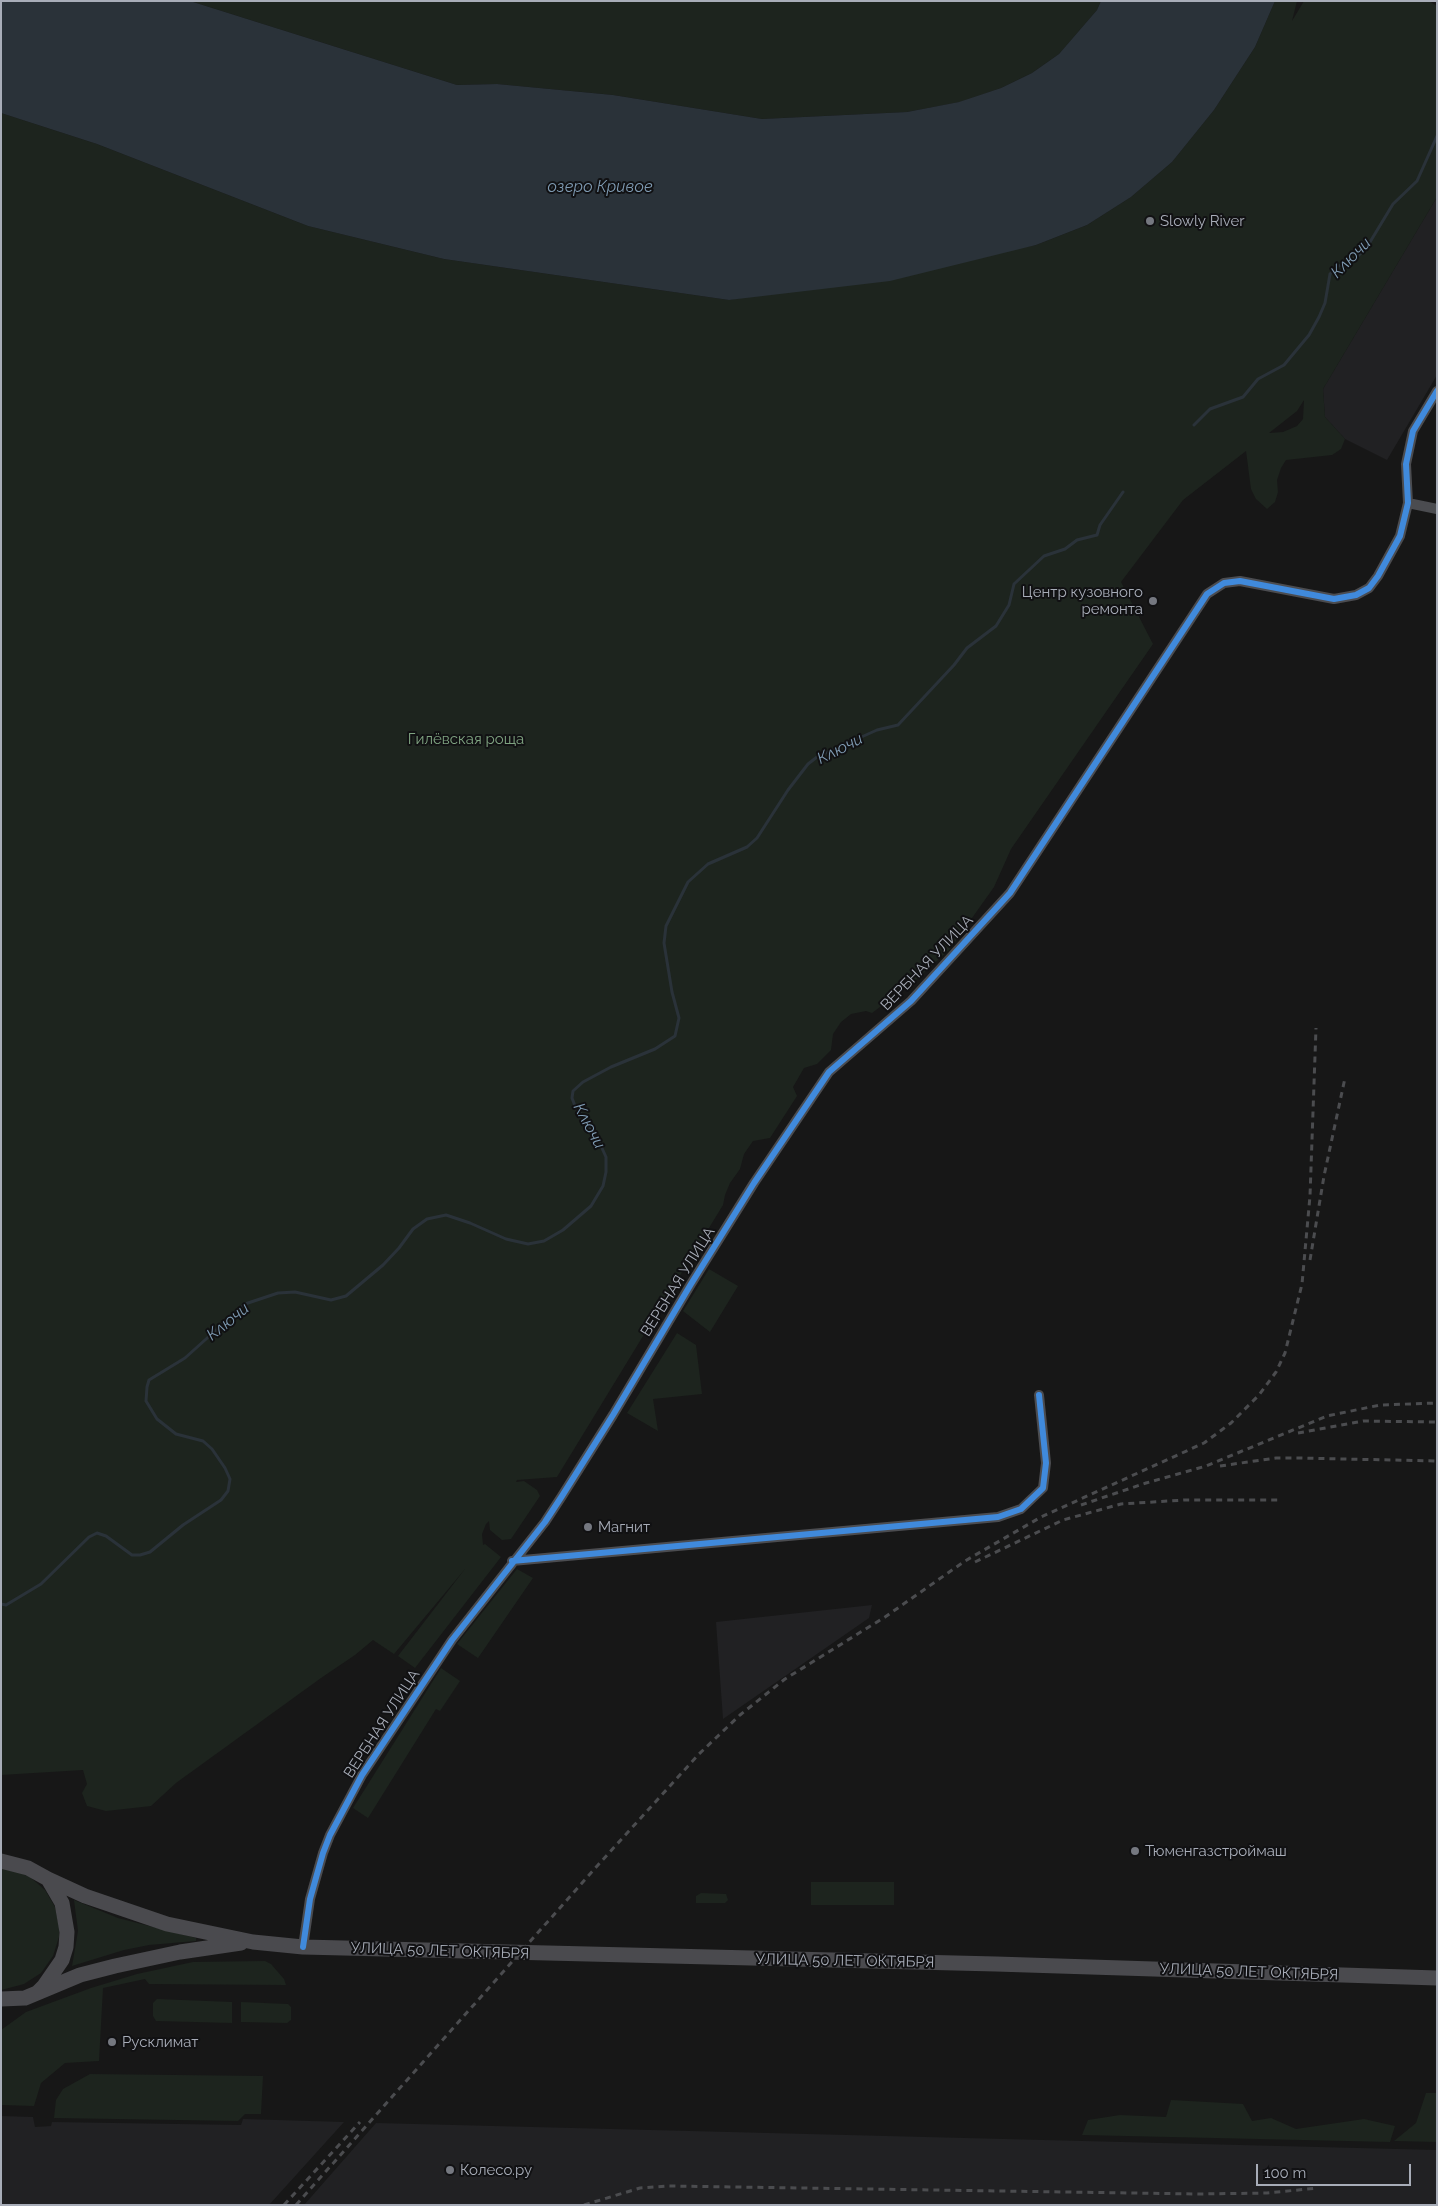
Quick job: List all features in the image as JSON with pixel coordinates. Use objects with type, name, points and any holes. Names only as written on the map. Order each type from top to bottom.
[{"type":"main road","points":[[2,1861],[28,1868],[85,1896],[167,1924],[253,1942]]},
{"type":"main road","points":[[1,1999],[31,1996],[56,1970],[66,1947],[66,1917],[62,1903],[48,1879]]},
{"type":"main road","name":"УЛИЦА 50 ЛЕТ ОКТЯБРЯ","points":[[253,1942],[303,1947],[1437,1978]]},
{"type":"main road","points":[[1,2012],[31,1996],[80,1975],[180,1952],[253,1942]]},
{"type":"street","name":"ВЕРБНАЯ УЛИЦА","points":[[303,1947],[310,1898],[323,1854],[330,1835],[357,1784],[439,1658],[512,1561],[545,1522],[613,1415],[696,1276],[829,1072],[911,1001],[1010,893],[1206,594],[1224,583],[1240,581],[1334,599],[1356,595],[1369,588],[1386,563],[1400,536],[1408,503],[1406,464],[1413,431],[1437,391]]},
{"type":"street","points":[[1408,503],[1437,509]]},
{"type":"street","points":[[512,1561],[998,1517],[1021,1509],[1043,1488],[1046,1463],[1039,1395]]},
{"type":"shaded area","points":[[1437,197],[1437,375],[1387,460],[1345,439],[1325,417],[1323,389]]},
{"type":"shaded area","points":[[872,1605],[869,1618],[723,1719],[716,1622]]},
{"type":"shaded area","points":[[1,2116],[33,2117],[35,2127],[51,2126],[52,2122],[241,2125],[243,2119],[344,2122],[269,2205],[1,2205]]},
{"type":"shaded area","points":[[376,2123],[1437,2150],[1437,2205],[304,2205]]},
{"type":"green space","points":[[190,1],[1101,1],[1097,10],[1059,54],[1032,73],[1001,88],[960,102],[907,112],[762,119],[613,95],[497,84],[457,85]]},
{"type":"green space","name":"Гилёвская роща","points":[[1275,1],[1297,1],[1292,21],[1304,1],[1429,1],[1437,6],[1437,197],[1323,389],[1325,417],[1345,439],[1341,449],[1332,455],[1286,460],[1277,480],[1278,492],[1275,502],[1267,509],[1256,499],[1251,489],[1246,451],[1183,500],[1121,582],[1153,644],[1011,849],[994,887],[950,949],[917,979],[872,1013],[866,1011],[851,1014],[841,1022],[833,1034],[831,1050],[817,1064],[804,1068],[793,1087],[797,1096],[770,1138],[753,1141],[744,1154],[740,1169],[730,1183],[723,1205],[557,1477],[517,1480],[516,1482],[524,1481],[537,1490],[540,1496],[511,1539],[502,1540],[490,1530],[489,1521],[486,1524],[482,1534],[483,1545],[485,1544],[501,1557],[415,1668],[398,1656],[465,1569],[394,1654],[373,1640],[355,1655],[176,1783],[151,1806],[106,1811],[87,1806],[82,1793],[87,1784],[83,1770],[1,1775],[1,113],[97,144],[308,226],[444,259],[729,300],[1036,245],[1087,225],[1131,197],[1172,162],[1214,110],[1255,47]],"holes":[[[1304,400],[1303,419],[1297,426],[1283,432],[1269,433],[1297,411]]]},
{"type":"green space","points":[[709,1269],[738,1286],[710,1332],[683,1311]]},
{"type":"green space","points":[[677,1333],[696,1345],[702,1394],[653,1399],[658,1431],[627,1413]]},
{"type":"green space","points":[[517,1569],[533,1578],[478,1658],[457,1644]]},
{"type":"green space","points":[[441,1668],[460,1681],[440,1711],[436,1709],[368,1818],[353,1808]]},
{"type":"green space","points":[[1,1868],[11,1869],[30,1877],[45,1890],[55,1907],[59,1937],[53,1956],[41,1973],[24,1984],[1,1990]]},
{"type":"green space","points":[[811,1882],[894,1882],[894,1905],[811,1905]]},
{"type":"green space","points":[[701,1893],[726,1894],[728,1900],[725,1903],[696,1903],[696,1896]]},
{"type":"green space","points":[[74,1900],[118,1918],[196,1938],[196,1941],[149,1945],[124,1950],[72,1966],[78,1931]]},
{"type":"green space","points":[[265,1961],[271,1964],[284,1979],[286,1985],[149,1984],[145,1979],[103,1988],[99,2061],[65,2063],[41,2083],[34,2106],[1,2105],[1,2030],[26,2012],[91,1988],[137,1974],[193,1962]]},
{"type":"green space","points":[[157,1999],[232,2002],[232,2023],[156,2021],[153,2016],[153,2003]]},
{"type":"green space","points":[[241,2002],[288,2004],[291,2007],[291,2020],[287,2023],[241,2022]]},
{"type":"green space","points":[[90,2074],[263,2076],[261,2114],[245,2114],[238,2121],[54,2118],[56,2100],[63,2089]]},
{"type":"green space","points":[[1426,2093],[1437,2093],[1437,2142],[1394,2141],[1416,2123]]},
{"type":"green space","points":[[1171,2100],[1243,2104],[1252,2121],[1271,2118],[1296,2129],[1364,2119],[1395,2126],[1390,2142],[1082,2135],[1088,2120],[1120,2115],[1166,2117]]},
{"type":"water","name":"озеро Кривое","points":[[1,1],[190,1],[457,85],[497,84],[613,95],[762,119],[907,112],[959,102],[1001,88],[1032,73],[1059,54],[1097,10],[1101,1],[1275,1],[1255,47],[1214,110],[1172,162],[1131,197],[1087,225],[1036,245],[890,281],[729,300],[444,259],[308,226],[97,144],[1,113]]},
{"type":"waterway","name":"Ключи","points":[[1194,425],[1210,409],[1243,397],[1258,379],[1284,365],[1309,335],[1319,317],[1325,303],[1330,274],[1337,267],[1357,257],[1367,247],[1393,204],[1417,181],[1437,136]]},
{"type":"waterway","name":"Ключи","points":[[1,1604],[6,1605],[41,1584],[89,1537],[97,1533],[106,1536],[132,1555],[140,1555],[150,1552],[183,1525],[221,1500],[228,1491],[230,1479],[225,1468],[212,1449],[203,1441],[176,1434],[157,1419],[146,1401],[147,1387],[149,1380],[185,1358],[245,1304],[278,1293],[295,1292],[331,1300],[346,1296],[383,1265],[413,1229],[427,1219],[446,1215],[506,1239],[528,1244],[544,1241],[563,1230],[591,1206],[603,1186],[606,1172],[606,1157],[596,1135],[575,1106],[572,1098],[573,1091],[583,1082],[611,1067],[655,1049],[675,1036],[679,1018],[672,992],[664,943],[666,926],[688,882],[708,864],[747,847],[757,838],[788,790],[808,764],[817,757],[877,730],[898,725],[954,665],[967,648],[996,626],[1009,605],[1014,584],[1044,556],[1065,549],[1077,540],[1097,535],[1100,525],[1123,492]]},
{"type":"railway","points":[[296,2205],[598,1865],[699,1754],[740,1715],[785,1679],[885,1617],[965,1561],[1041,1517],[1204,1443],[1231,1423],[1259,1395],[1276,1372],[1285,1353],[1302,1284],[1310,1196],[1316,1028]]},
{"type":"railway","points":[[1310,1260],[1324,1176],[1345,1078]]},
{"type":"railway","points":[[1081,1505],[1146,1483],[1206,1466],[1327,1416],[1380,1405],[1437,1403]]},
{"type":"railway","points":[[1298,1433],[1363,1421],[1437,1422]]},
{"type":"railway","points":[[1220,1466],[1276,1458],[1437,1461]]},
{"type":"railway","points":[[975,1562],[1063,1520],[1121,1504],[1185,1500],[1282,1500]]},
{"type":"railway","points":[[284,2205],[360,2122]]},
{"type":"railway","points":[[584,2205],[640,2188],[669,2186],[1199,2194],[1267,2193],[1318,2188]]},
{"type":"cycle path","points":[[303,1947],[310,1899],[323,1853],[330,1835],[362,1775],[452,1640],[545,1522],[613,1415],[754,1183],[829,1072],[911,1001],[1010,893],[1207,594],[1224,583],[1240,581],[1334,599],[1356,595],[1369,588],[1378,576],[1400,536],[1408,503],[1406,464],[1413,431],[1437,391]]},
{"type":"cycle path","points":[[512,1561],[998,1517],[1021,1509],[1043,1488],[1046,1463],[1039,1395]]},
{"type":"place","name":"Slowly River","points":[[1150,221]]},
{"type":"place","name":"Центр кузовного ремонта","points":[[1153,601]]},
{"type":"place","name":"Магнит","points":[[588,1527]]},
{"type":"place","name":"Тюменгазстроймаш","points":[[1135,1851]]},
{"type":"place","name":"Русклимат","points":[[112,2042]]},
{"type":"place","name":"Колесо.ру","points":[[450,2170]]}]
